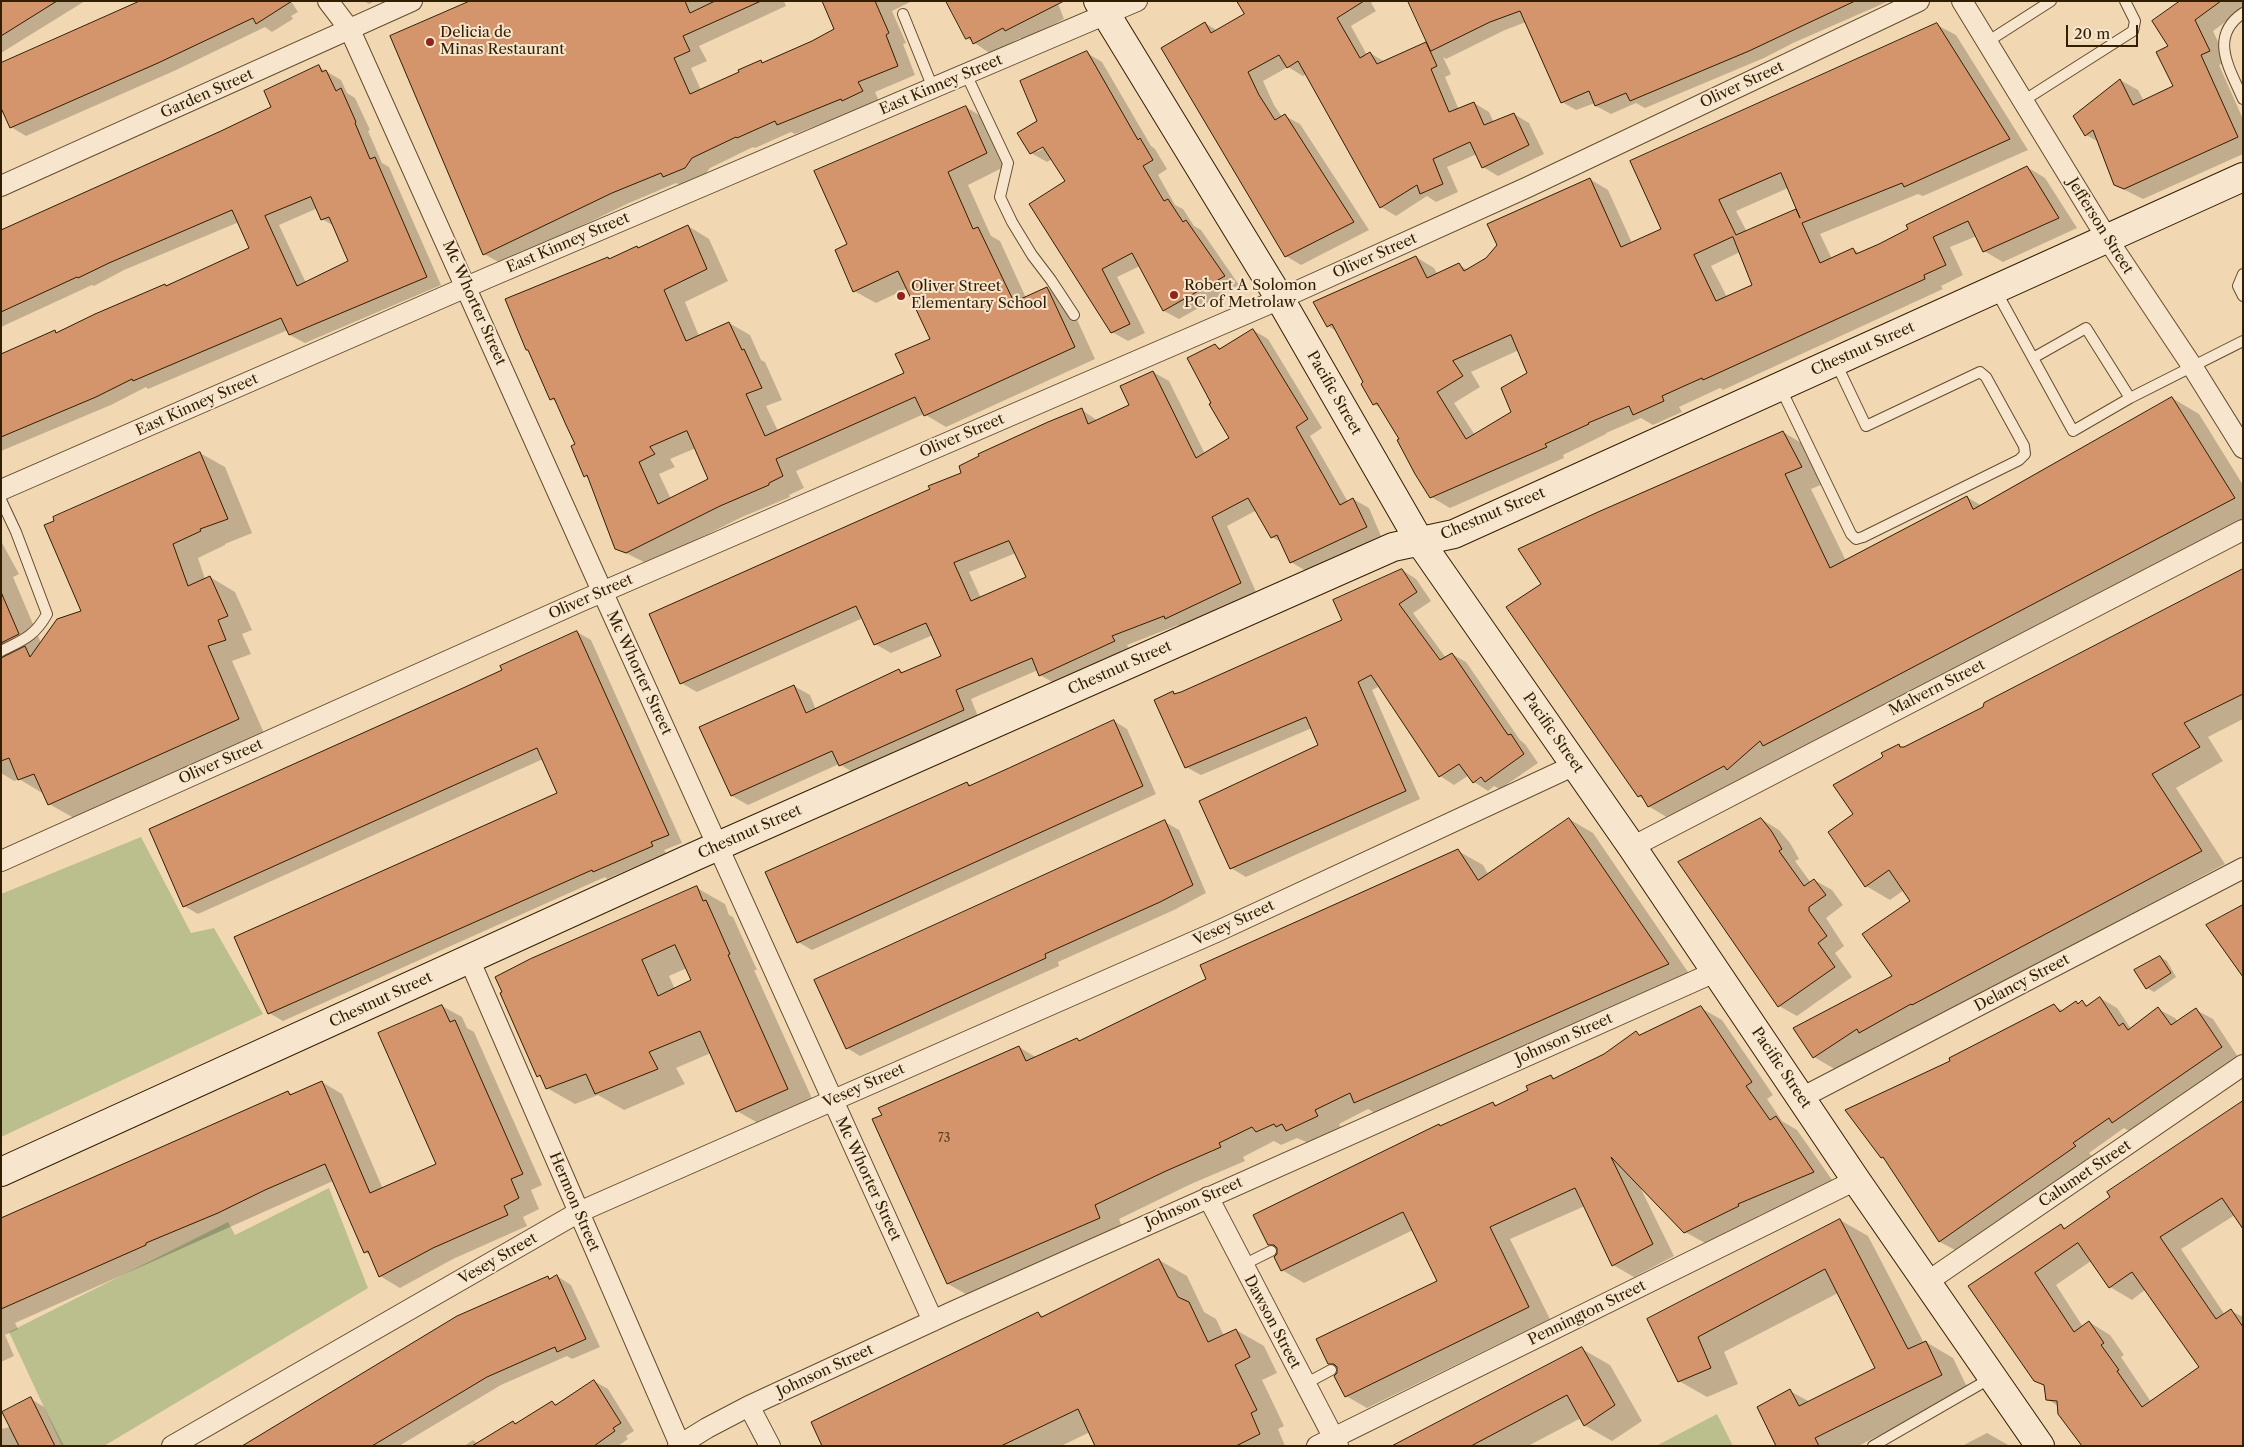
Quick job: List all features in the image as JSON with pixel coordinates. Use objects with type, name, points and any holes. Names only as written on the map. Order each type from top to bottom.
[{"type":"street","name":"Mc Whorter Street","points":[[328,1],[350,30],[933,1321]]},
{"type":"street","name":"Garden Street","points":[[1,186],[412,1]]},
{"type":"street","name":"East Kinney Street","points":[[1,490],[466,287],[966,74],[1102,8],[1137,1]]},
{"type":"street","name":"Oliver Street","points":[[1,861],[602,591],[1280,299],[1537,183],[1919,1]]},
{"type":"street","name":"Jefferson Street","points":[[1962,1],[2108,240],[2192,366],[2243,448]]},
{"type":"street","name":"Pacific Street","points":[[1102,8],[1280,299],[1420,542],[1632,847],[1856,1180],[2040,1446]]},
{"type":"street","name":"Chestnut Street","points":[[1,1172],[719,846],[1393,547],[1454,534],[1835,361],[2108,240],[2243,177]]},
{"type":"street","name":"Malvern Street","points":[[1632,847],[2243,530]]},
{"type":"street","name":"Vesey Street","points":[[172,1446],[579,1212],[1216,932],[1575,765]]},
{"type":"street","name":"Delancy Street","points":[[1801,1098],[2243,868]]},
{"type":"street","name":"Hermon Street","points":[[469,959],[679,1445]]},
{"type":"street","name":"Johnson Street","points":[[679,1445],[749,1406],[933,1321],[1715,972]]},
{"type":"street","name":"Calumet Street","points":[[1927,1282],[2243,1065]]},
{"type":"street","name":"Pennington Street","points":[[1330,1443],[1856,1180]]},
{"type":"street","name":"Dawson Street","points":[[1208,1197],[1305,1384],[1330,1443]]},
{"type":"street","points":[[749,1406],[770,1446]]},
{"type":"lane","points":[[1987,42],[2050,1]]},
{"type":"lane","points":[[2023,101],[2133,31],[2135,21],[2125,1]]},
{"type":"lane","points":[[2243,13],[2226,29],[2223,55],[2243,99]]},
{"type":"lane","points":[[903,14],[933,88]]},
{"type":"lane","points":[[966,74],[1008,163],[1000,198],[1032,255],[1074,316]]},
{"type":"lane","points":[[2243,274],[2238,286],[2243,296]]},
{"type":"lane","points":[[1995,290],[2073,431],[2130,398],[2243,341]]},
{"type":"lane","points":[[2033,358],[2086,328],[2130,398]]},
{"type":"lane","points":[[1779,387],[1851,534],[1856,538],[1862,537],[2019,460],[2025,454],[2024,446],[1986,377],[1980,372],[1866,426],[1835,361]]},
{"type":"lane","points":[[1,500],[16,532],[48,614],[41,626],[29,638],[1,651]]},
{"type":"lane","points":[[1243,1265],[1271,1251]]},
{"type":"lane","points":[[1305,1384],[1331,1370]]},
{"type":"lane","points":[[1873,1446],[1992,1378]]},
{"type":"green space","points":[[141,837],[191,933],[214,928],[263,1014],[1,1137],[1,894]]},
{"type":"green space","points":[[329,1188],[368,1288],[104,1446],[62,1446],[9,1332],[228,1222],[235,1235]]},
{"type":"green space","points":[[1717,1414],[1733,1446],[1656,1446]]},
{"type":"building","points":[[1,1],[57,1],[1,36]]},
{"type":"building","points":[[140,1],[292,1],[256,24],[253,18],[158,63],[10,128],[1,108],[1,63]]},
{"type":"building","points":[[470,1],[685,1],[690,13],[715,1],[761,1],[683,36],[690,51],[674,58],[690,94],[739,72],[738,70],[761,60],[762,63],[834,29],[822,1],[875,1],[889,33],[886,35],[898,66],[858,82],[863,91],[842,101],[841,99],[777,125],[775,121],[736,137],[692,158],[685,168],[663,177],[661,173],[612,193],[483,255],[390,36]]},
{"type":"building","points":[[946,1],[1064,1],[1005,31],[1003,28],[973,44],[970,37],[966,39]]},
{"type":"building","points":[[1237,1],[1364,1],[1337,18],[1360,58],[1370,52],[1377,64],[1426,42],[1437,66],[1431,69],[1449,112],[1474,102],[1484,125],[1514,113],[1529,145],[1482,168],[1470,142],[1433,159],[1443,184],[1420,194],[1417,185],[1380,208],[1298,61],[1287,68],[1279,55],[1248,72],[1259,95],[1275,120],[1285,114],[1354,222],[1285,257],[1161,48],[1205,22],[1211,33],[1244,14]]},
{"type":"building","points":[[1408,1],[1855,1],[1749,51],[1630,101],[1626,93],[1595,106],[1589,91],[1561,103],[1520,11],[1490,22],[1431,51]]},
{"type":"building","points":[[2180,1],[2221,1],[2195,20],[2210,51],[2201,55],[2238,137],[2124,189],[2114,185],[2093,130],[2085,136],[2073,116],[2120,79],[2133,105],[2173,86],[2156,52],[2168,46],[2152,21]]},
{"type":"building","points":[[1937,23],[2010,139],[1904,187],[1902,183],[1802,223],[1820,263],[1853,248],[1856,254],[1879,244],[1908,229],[1906,225],[2027,166],[2059,218],[1983,252],[1968,221],[1933,237],[1946,265],[1924,275],[1925,279],[1703,380],[1702,378],[1662,396],[1664,401],[1633,415],[1629,406],[1545,444],[1547,447],[1430,498],[1397,440],[1399,439],[1377,403],[1373,405],[1361,384],[1363,382],[1332,324],[1327,327],[1313,302],[1416,256],[1427,278],[1459,263],[1464,271],[1486,258],[1497,245],[1487,224],[1590,178],[1621,247],[1661,229],[1630,161]],"holes":[[[1781,173],[1800,218],[1796,209],[1736,235],[1719,200]],[[1733,237],[1752,285],[1716,301],[1694,255]],[[1511,335],[1527,373],[1501,388],[1511,412],[1466,439],[1437,392],[1463,376],[1453,361]]]},
{"type":"building","points":[[1087,51],[1138,140],[1140,138],[1153,160],[1143,166],[1164,201],[1168,199],[1183,222],[1186,220],[1225,276],[1163,311],[1132,253],[1102,269],[1130,324],[1111,333],[1029,204],[1065,181],[1043,147],[1030,154],[1017,133],[1037,121],[1020,81]]},
{"type":"building","points":[[319,65],[322,72],[326,70],[336,91],[341,88],[370,159],[375,157],[427,277],[289,335],[281,318],[133,381],[132,379],[96,397],[1,437],[1,354],[55,330],[56,333],[165,284],[166,286],[249,248],[232,210],[1,312],[1,230],[271,107],[264,91]],"holes":[[[311,197],[321,220],[329,217],[348,261],[297,286],[265,216]]]},
{"type":"building","points":[[966,106],[987,153],[948,172],[973,229],[978,227],[1014,302],[1047,287],[1075,347],[924,416],[915,397],[776,459],[783,476],[769,483],[769,485],[720,506],[626,553],[615,549],[587,475],[584,477],[571,446],[575,444],[554,398],[550,400],[528,350],[526,350],[505,299],[608,257],[609,259],[637,246],[638,248],[688,225],[707,269],[664,290],[686,341],[729,322],[762,388],[746,394],[765,436],[904,373],[895,354],[930,339],[898,271],[853,292],[835,250],[847,244],[814,171]],"holes":[[[687,431],[708,479],[658,504],[639,462],[655,454],[650,447]]]},
{"type":"building","points":[[1253,329],[1308,419],[1296,427],[1340,505],[1353,498],[1367,527],[1290,563],[1277,535],[1271,538],[1248,498],[1212,517],[1241,583],[1165,619],[1164,616],[1112,636],[1115,641],[1039,676],[1032,658],[956,690],[964,710],[839,766],[832,751],[731,796],[699,727],[794,685],[806,713],[899,669],[901,673],[941,656],[926,623],[874,645],[856,606],[680,684],[649,614],[930,489],[928,486],[961,473],[959,466],[979,456],[978,454],[1048,422],[1082,408],[1088,424],[1129,405],[1120,386],[1153,371],[1196,458],[1229,438],[1209,404],[1211,403],[1187,358],[1215,344],[1219,349]],"holes":[[[1009,541],[1026,577],[971,601],[954,563]]]},
{"type":"building","points":[[2172,397],[2235,498],[1763,746],[1760,741],[1727,770],[1724,766],[1648,807],[1641,795],[1638,797],[1506,607],[1541,584],[1518,549],[1783,431],[1802,467],[1785,474],[1830,568],[1967,496],[1973,509]]},
{"type":"building","points":[[200,452],[228,519],[200,529],[201,531],[173,544],[188,586],[210,576],[228,616],[218,620],[226,640],[208,646],[239,719],[48,805],[34,774],[18,780],[9,758],[1,761],[1,658],[25,646],[30,657],[57,619],[81,611],[44,525],[54,521],[53,517]]},
{"type":"building","points":[[1402,569],[1417,592],[1399,604],[1440,660],[1452,653],[1508,735],[1511,734],[1524,754],[1485,782],[1481,777],[1473,783],[1459,764],[1439,777],[1371,675],[1358,682],[1406,791],[1230,869],[1199,801],[1318,745],[1306,717],[1185,768],[1154,700],[1173,691],[1174,694],[1181,692],[1342,620],[1333,600]]},
{"type":"building","points":[[2243,569],[2243,694],[2184,723],[2200,747],[2152,774],[2202,851],[1859,1033],[1857,1029],[1813,1058],[1793,1028],[1892,976],[1862,934],[1910,901],[1889,870],[1865,887],[1828,832],[1853,814],[1833,785],[1881,758],[1883,756],[1881,753],[1899,744],[1900,747],[1904,747],[1983,707],[1984,703]]},
{"type":"building","points":[[1,592],[19,634],[1,643]]},
{"type":"building","points":[[577,631],[669,835],[651,842],[653,846],[593,872],[592,870],[268,1014],[234,937],[557,793],[537,748],[183,907],[149,829],[502,670],[500,666]]},
{"type":"building","points":[[1114,720],[1143,786],[797,943],[765,872],[967,782],[969,786]]},
{"type":"building","points":[[1569,818],[1669,964],[1354,1103],[1350,1093],[1315,1110],[1318,1116],[1286,1131],[1282,1124],[1276,1127],[1274,1124],[1256,1132],[1252,1127],[1219,1143],[1221,1147],[1095,1205],[1100,1218],[947,1284],[872,1119],[882,1115],[878,1108],[1019,1046],[1026,1061],[1077,1038],[1079,1041],[1206,979],[1200,965],[1458,849],[1478,880]]},
{"type":"building","points":[[1761,818],[1782,849],[1779,851],[1804,886],[1814,879],[1826,895],[1809,907],[1809,911],[1827,936],[1818,943],[1835,967],[1778,1007],[1678,862]]},
{"type":"building","points":[[1165,820],[1193,885],[1045,954],[1046,958],[846,1049],[814,980]]},
{"type":"building","points":[[697,886],[703,901],[706,900],[715,920],[730,954],[728,955],[788,1089],[736,1112],[700,1031],[649,1052],[658,1069],[595,1094],[586,1074],[546,1089],[540,1075],[537,1077],[500,993],[502,992],[495,977],[530,959]],"holes":[[[675,945],[691,980],[658,996],[642,960]]]},
{"type":"building","points":[[2243,905],[2243,977],[2206,925]]},
{"type":"building","points":[[2160,956],[2171,973],[2146,989],[2134,970]]},
{"type":"building","points":[[2100,997],[2119,1026],[2123,1023],[2128,1030],[2158,1007],[2171,1025],[2196,1008],[2222,1047],[2112,1123],[2109,1118],[2073,1143],[2076,1146],[1939,1242],[1883,1157],[1881,1158],[1845,1110],[1950,1061],[1949,1058],[2054,1004],[2060,1012],[2076,1001],[2078,1004],[2082,1000],[2086,1006]]},
{"type":"building","points":[[442,1005],[450,1022],[455,1020],[523,1174],[511,1179],[519,1198],[504,1206],[508,1215],[433,1248],[379,1277],[368,1251],[364,1253],[325,1164],[1,1309],[1,1218],[288,1091],[290,1095],[322,1081],[370,1193],[436,1164],[378,1033]]},
{"type":"building","points":[[1701,1006],[1752,1082],[1746,1086],[1770,1120],[1776,1116],[1814,1172],[1738,1204],[1739,1206],[1684,1233],[1611,1157],[1653,1244],[1612,1266],[1575,1188],[1490,1227],[1529,1307],[1345,1397],[1334,1376],[1337,1373],[1337,1367],[1334,1364],[1328,1364],[1316,1339],[1437,1281],[1403,1212],[1281,1271],[1274,1257],[1277,1254],[1277,1248],[1274,1245],[1268,1245],[1253,1215],[1439,1124],[1440,1126],[1493,1102],[1495,1106],[1528,1090],[1526,1086],[1551,1075],[1553,1079],[1604,1054],[1636,1031],[1639,1035]]},
{"type":"building","points":[[2243,1101],[2243,1229],[2222,1198],[2160,1237],[2216,1319],[2231,1309],[2243,1327],[2243,1446],[2082,1446],[2058,1414],[2057,1401],[2046,1400],[2044,1385],[2034,1381],[1968,1286],[2061,1224],[2064,1229],[2110,1197],[2107,1192]],"holes":[[[2078,1243],[2109,1288],[2132,1272],[2199,1367],[2142,1407],[2117,1371],[2119,1370],[2101,1345],[2104,1343],[2089,1321],[2074,1332],[2035,1273]]]},
{"type":"building","points":[[1840,1219],[1908,1349],[1926,1341],[1942,1375],[1815,1438],[1819,1446],[1776,1446],[1757,1407],[1790,1389],[1799,1406],[1875,1368],[1825,1269],[1698,1337],[1711,1368],[1678,1382],[1647,1319]]},
{"type":"building","points":[[1159,1259],[1178,1297],[1189,1302],[1208,1342],[1236,1329],[1250,1357],[1235,1365],[1257,1410],[1251,1413],[1260,1434],[1236,1446],[1095,1446],[1078,1409],[1001,1446],[822,1446],[811,1422],[1038,1312],[1041,1317]]},
{"type":"building","points":[[557,1275],[586,1339],[557,1352],[555,1347],[487,1377],[372,1446],[242,1446],[457,1316],[548,1276],[549,1279]]},
{"type":"building","points":[[1582,1347],[1615,1405],[1584,1426],[1567,1395],[1471,1446],[1392,1446]]},
{"type":"building","points":[[594,1380],[621,1423],[613,1428],[615,1431],[594,1446],[472,1446],[513,1421],[515,1424],[552,1401],[555,1405]]},
{"type":"building","points":[[31,1397],[55,1446],[19,1446],[2,1412]]},
{"type":"place","name":"Delicia de Minas Restaurant","points":[[430,42]]},
{"type":"place","name":"Robert A Solomon PC of Metrolaw","points":[[1174,295]]},
{"type":"place","name":"Oliver Street Elementary School","points":[[901,296]]}]
